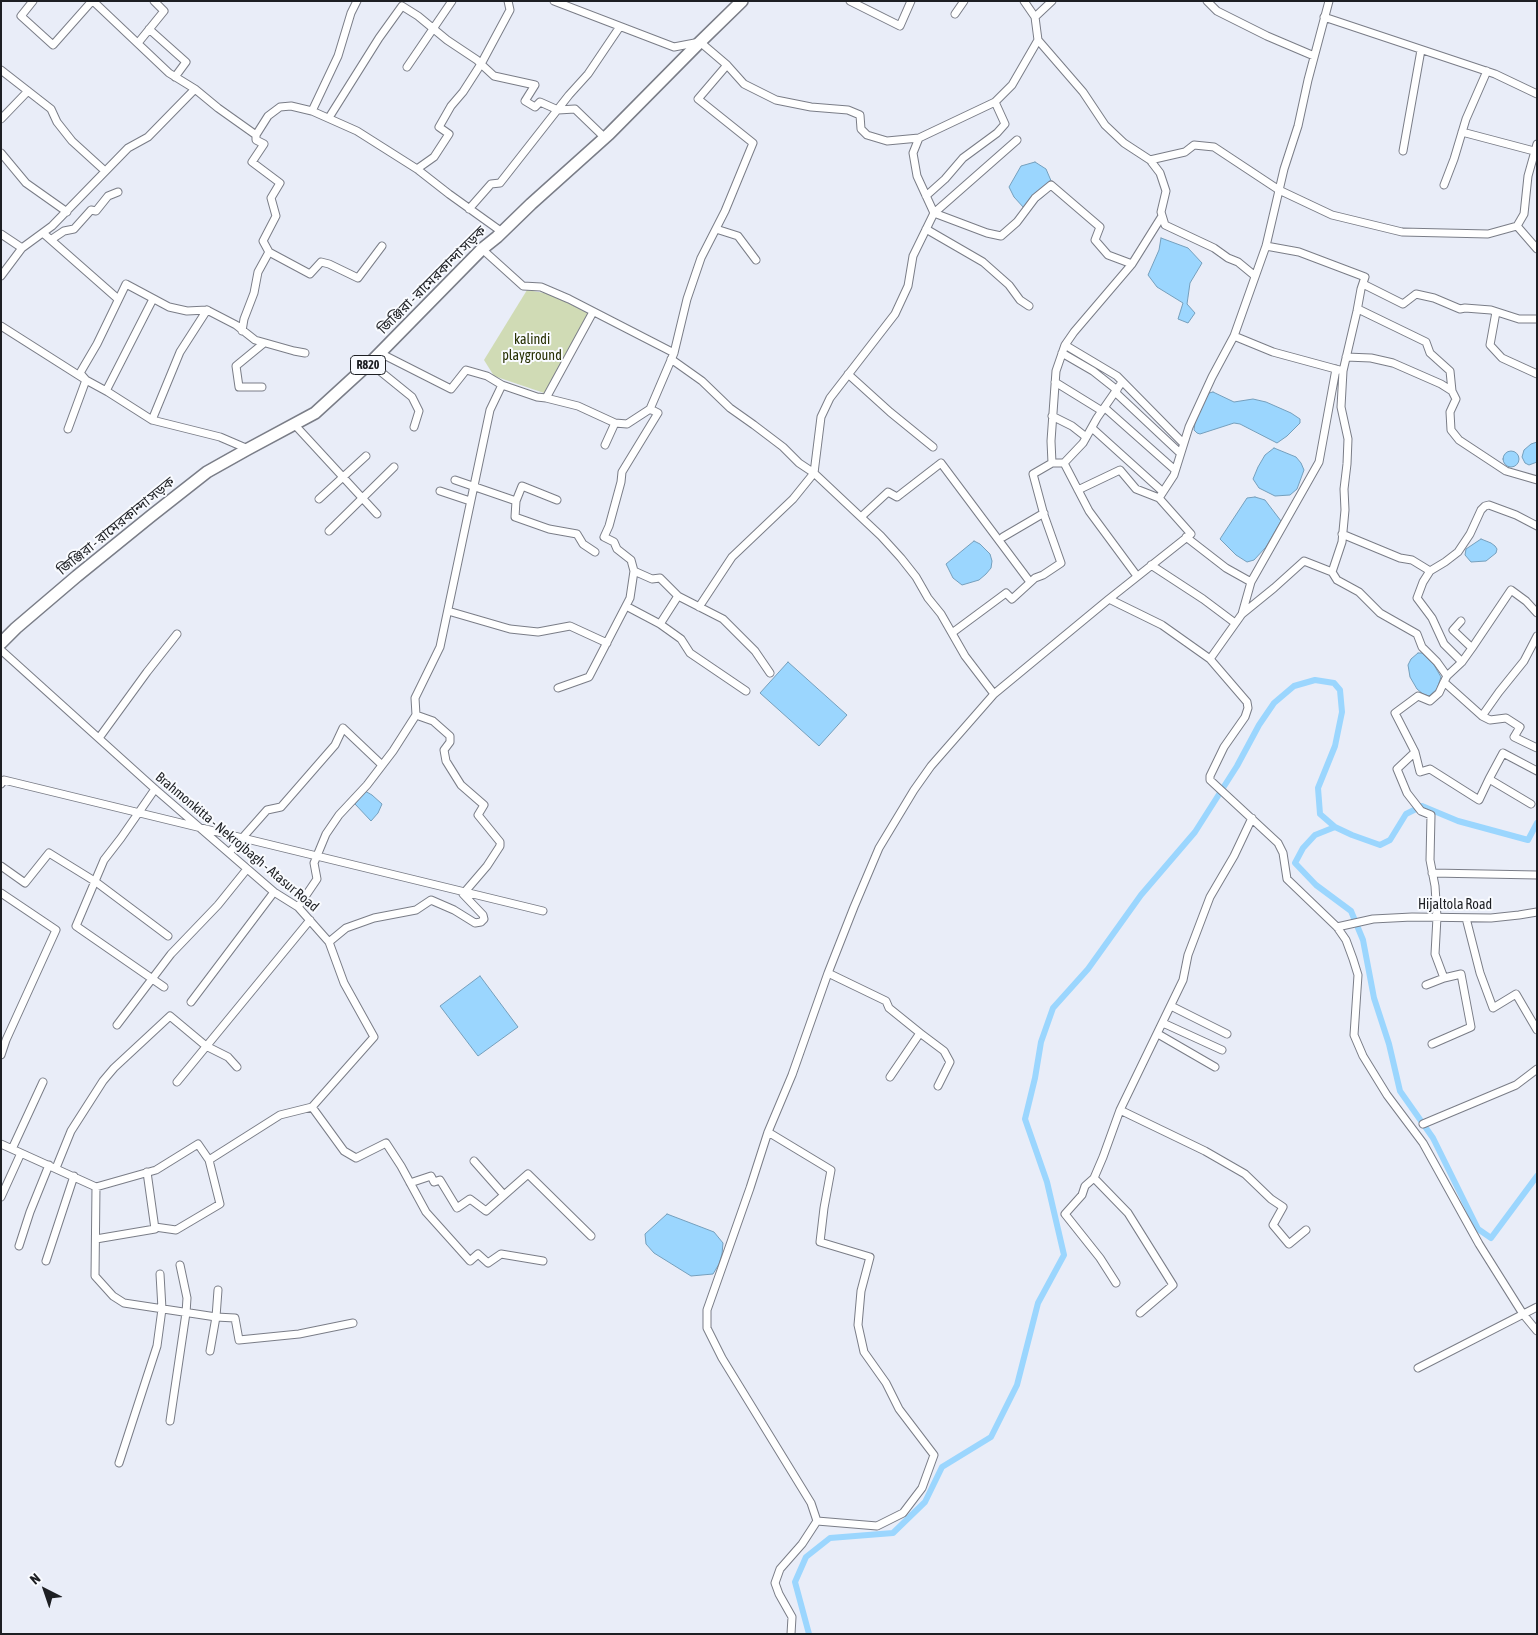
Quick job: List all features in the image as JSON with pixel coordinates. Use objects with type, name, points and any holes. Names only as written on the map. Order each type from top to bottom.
[{"type":"main road","name":"জিঞ্জিরা - রামেরকান্দা সড়ক","points":[[1,643],[77,576],[207,472],[315,413],[370,363],[482,249],[605,138],[742,1]]},
{"type":"street","points":[[33,1],[21,16],[53,45],[93,1],[169,73],[195,89],[256,135]]},
{"type":"street","points":[[138,43],[164,11],[154,1]]},
{"type":"street","points":[[312,111],[338,56],[351,13],[357,1]]},
{"type":"street","points":[[407,67],[452,1]]},
{"type":"street","points":[[417,169],[434,157],[449,134],[439,127],[451,106],[464,92],[481,64],[510,10],[508,1]]},
{"type":"street","points":[[554,1],[619,28],[674,47],[700,42],[727,65],[744,84],[776,100],[811,107],[848,110],[860,115],[861,129],[867,135],[887,141],[919,138],[995,102],[1012,84],[1038,40]]},
{"type":"street","points":[[850,1],[900,26],[911,1]]},
{"type":"street","points":[[955,14],[964,1]]},
{"type":"street","points":[[1024,1],[1035,17],[1038,40],[1083,92],[1106,125],[1124,143],[1150,160],[1160,174],[1166,191],[1161,212],[1165,225],[1214,248],[1228,258],[1238,262],[1255,276]]},
{"type":"street","points":[[1035,17],[1052,1]]},
{"type":"street","points":[[1207,1],[1217,11],[1266,36],[1314,56]]},
{"type":"street","points":[[1161,495],[1174,475],[1183,443],[1212,377],[1234,336],[1266,246],[1284,169],[1298,126],[1329,1]]},
{"type":"street","points":[[330,116],[379,38],[402,6],[477,60],[494,76],[535,85],[525,101],[535,107],[540,102],[558,110],[575,109],[605,138]]},
{"type":"street","points":[[1324,17],[1486,71],[1537,94]]},
{"type":"street","points":[[469,209],[492,184],[500,183],[588,74],[619,28]]},
{"type":"street","points":[[149,29],[186,62],[175,77]]},
{"type":"street","points":[[1403,151],[1421,50]]},
{"type":"street","points":[[380,353],[450,389],[466,370],[486,376],[502,385],[537,398],[546,398],[578,406],[615,423],[627,424],[650,409],[673,356],[687,299],[701,258],[725,211],[753,144],[698,99],[727,65]]},
{"type":"street","points":[[1,70],[51,109],[57,122],[72,141],[105,170]]},
{"type":"street","points":[[1444,184],[1466,119],[1486,71]]},
{"type":"street","points":[[1,276],[22,248],[52,226],[105,170],[128,148],[148,136],[195,89]]},
{"type":"street","points":[[1,119],[28,91]]},
{"type":"street","points":[[926,196],[945,179],[963,158],[997,133],[1005,124],[995,102]]},
{"type":"street","points":[[382,246],[358,278],[321,262],[310,274],[269,252],[263,241],[276,216],[271,198],[280,183],[252,162],[264,144],[256,140],[256,135],[268,116],[280,107],[291,106],[312,111],[357,131],[417,169],[502,232]]},
{"type":"street","points":[[1150,160],[1185,152],[1194,145],[1214,148],[1279,190],[1332,215],[1402,232],[1488,234],[1517,226],[1524,214],[1528,176],[1535,147],[1462,132]]},
{"type":"street","points":[[919,138],[913,154],[917,176],[934,213],[987,233],[1001,236],[1017,222],[1035,198],[1051,185],[1100,226],[1095,240],[1108,255],[1132,264]]},
{"type":"street","points":[[699,607],[732,557],[793,500],[814,473],[821,417],[830,398],[895,314],[908,286],[913,256],[934,213],[1017,140]]},
{"type":"street","points":[[1,153],[26,183],[67,212]]},
{"type":"street","points":[[1528,176],[1537,180]]},
{"type":"street","points":[[52,239],[64,231],[74,228],[90,210],[96,211],[108,196],[118,192]]},
{"type":"street","points":[[1052,463],[1052,416],[1056,371],[1065,345],[1132,264],[1162,216]]},
{"type":"street","points":[[1517,226],[1537,249]]},
{"type":"street","points":[[716,229],[738,236],[756,260]]},
{"type":"street","points":[[926,229],[983,262],[1009,285],[1020,300],[1029,306]]},
{"type":"street","points":[[43,232],[118,299]]},
{"type":"street","points":[[1,234],[22,248]]},
{"type":"street","points":[[1242,614],[1251,582],[1319,462],[1339,370],[1346,357],[1365,277],[1299,252],[1266,246]]},
{"type":"street","points":[[482,249],[523,286],[541,287],[569,299],[673,356],[730,408],[783,447],[799,463],[814,473],[861,516],[901,558],[941,614],[965,656],[994,694]]},
{"type":"street","points":[[242,331],[244,319],[254,293],[258,272],[269,252]]},
{"type":"street","points":[[86,380],[80,373],[97,344],[126,284],[169,307],[187,311],[207,310],[236,325],[256,340],[305,353]]},
{"type":"street","points":[[1363,284],[1403,304],[1416,294],[1434,298],[1460,309],[1496,312],[1519,319],[1537,319]]},
{"type":"street","points":[[106,391],[153,300]]},
{"type":"street","points":[[1358,309],[1426,342],[1430,353],[1450,371],[1452,391],[1456,399],[1450,412],[1452,432],[1459,440],[1506,471],[1537,480]]},
{"type":"street","points":[[152,420],[180,352],[207,310]]},
{"type":"street","points":[[546,398],[593,312]]},
{"type":"street","points":[[1496,312],[1490,345],[1502,358],[1537,374]]},
{"type":"street","points":[[1,326],[152,420],[212,435],[248,449]]},
{"type":"street","points":[[1234,336],[1273,352],[1339,370]]},
{"type":"street","points":[[262,387],[239,387],[236,366],[264,343]]},
{"type":"street","points":[[1065,345],[1117,376],[1183,443]]},
{"type":"street","points":[[1062,353],[1093,372],[1116,391],[1180,453]]},
{"type":"street","points":[[1346,357],[1371,358],[1393,363],[1441,384],[1452,391]]},
{"type":"street","points":[[370,363],[412,397],[419,411],[414,427]]},
{"type":"street","points":[[1332,572],[1342,542],[1345,510],[1344,489],[1348,464],[1348,439],[1341,407],[1339,370]]},
{"type":"street","points":[[848,374],[933,447]]},
{"type":"street","points":[[68,429],[86,380]]},
{"type":"street","points":[[1055,382],[1103,409],[1175,470]]},
{"type":"street","points":[[952,633],[1006,593],[1012,599],[1030,582],[1061,563],[1033,474],[1052,463],[1064,463],[1086,437],[1122,382]]},
{"type":"street","points":[[298,907],[317,879],[314,863],[326,834],[339,815],[367,785],[393,751],[416,715],[415,698],[440,647],[490,410],[502,385]]},
{"type":"street","points":[[558,688],[589,677],[630,598],[634,571],[631,560],[617,549],[614,542],[604,537],[610,526],[622,472],[658,413],[650,409]]},
{"type":"street","points":[[1052,416],[1072,426],[1086,437]]},
{"type":"street","points":[[605,445],[615,423]]},
{"type":"street","points":[[294,424],[377,514]]},
{"type":"street","points":[[794,1633],[792,1617],[775,1583],[780,1569],[802,1544],[817,1521],[812,1503],[722,1358],[707,1328],[707,1310],[768,1132],[792,1075],[828,973],[879,848],[914,790],[931,766],[994,694],[1191,534],[1161,495],[1092,428]]},
{"type":"street","points":[[319,499],[366,456]]},
{"type":"street","points":[[861,516],[888,492],[897,498],[941,463],[1030,582]]},
{"type":"street","points":[[1064,463],[1089,511],[1137,576]]},
{"type":"street","points":[[329,531],[394,467]]},
{"type":"street","points":[[1078,490],[1120,470],[1136,489],[1161,495]]},
{"type":"street","points":[[455,480],[516,501]]},
{"type":"street","points":[[557,500],[522,486],[516,501],[515,517],[549,529],[577,534],[583,544],[595,552]]},
{"type":"street","points":[[440,491],[470,501]]},
{"type":"street","points":[[1462,662],[1444,644],[1432,618],[1417,598],[1423,582],[1430,571],[1458,552],[1470,534],[1480,510],[1485,506],[1489,505],[1516,515],[1537,526]]},
{"type":"street","points":[[1003,537],[1044,513]]},
{"type":"street","points":[[1342,534],[1400,558],[1412,560],[1430,571]]},
{"type":"street","points":[[1186,537],[1226,568],[1251,582]]},
{"type":"street","points":[[1210,659],[1242,614],[1304,561],[1332,572],[1337,580],[1359,592],[1380,613],[1417,634],[1422,647],[1437,662],[1445,679],[1482,716],[1490,720],[1506,718],[1520,727],[1514,737],[1537,748]]},
{"type":"street","points":[[1151,565],[1203,599],[1235,623]]},
{"type":"street","points":[[634,571],[652,579],[660,578],[678,596],[723,619],[755,651],[770,673]]},
{"type":"street","points":[[1537,613],[1511,590],[1462,662],[1445,679],[1439,693],[1430,701],[1418,696],[1395,713],[1415,752],[1420,772],[1430,769],[1479,800],[1503,753],[1537,770]]},
{"type":"street","points":[[660,624],[678,596]]},
{"type":"street","points":[[1109,599],[1162,625],[1210,659],[1247,702],[1248,708],[1245,717],[1224,747],[1210,776],[1210,780],[1278,843],[1283,853],[1287,879],[1337,927],[1346,940],[1358,975],[1354,1034],[1362,1056],[1387,1096],[1424,1143],[1479,1244],[1523,1314],[1537,1331]]},
{"type":"street","points":[[626,606],[660,624],[681,639],[690,653],[746,690]]},
{"type":"street","points":[[448,611],[510,629],[538,632],[570,626],[607,644]]},
{"type":"street","points":[[1461,621],[1453,630],[1472,648]]},
{"type":"street","points":[[99,738],[177,634]]},
{"type":"street","points":[[1482,716],[1524,661],[1537,636]]},
{"type":"street","name":"Brahmonkitta - Nekrojbagh - Atasur Road","points":[[1,650],[155,789],[274,892],[298,907],[329,942],[344,983],[374,1037],[312,1106]]},
{"type":"street","points":[[329,942],[346,928],[374,918],[416,910],[432,900],[475,922],[481,922],[484,919],[463,894],[492,859],[500,846],[500,842],[478,815],[484,805],[461,785],[446,760],[444,750],[450,742],[450,736],[433,721],[416,715]]},
{"type":"street","points":[[229,853],[267,810],[281,807],[335,745],[343,728],[382,765]]},
{"type":"street","points":[[1415,752],[1397,769],[1407,793],[1422,811],[1432,815],[1430,860],[1435,886],[1437,918],[1435,954],[1444,978]]},
{"type":"street","points":[[1489,779],[1531,804]]},
{"type":"street","points":[[1,784],[4,780],[543,911]]},
{"type":"street","points":[[155,789],[104,860],[76,926],[164,988]]},
{"type":"street","points":[[1116,1283],[1100,1258],[1065,1214],[1082,1195],[1085,1186],[1094,1178],[1120,1110],[1183,980],[1188,955],[1210,897],[1234,856],[1252,818]]},
{"type":"street","points":[[1,866],[25,883],[49,853],[96,882],[168,936]]},
{"type":"street","points":[[117,1025],[171,954],[248,869]]},
{"type":"street","points":[[1432,873],[1537,875]]},
{"type":"street","points":[[191,1002],[274,892]]},
{"type":"street","points":[[1,893],[56,930],[1,1055]]},
{"type":"street","name":"Hijaltola Road","points":[[1337,927],[1373,919],[1500,917],[1519,916],[1537,912]]},
{"type":"street","points":[[1466,918],[1480,973],[1492,1008],[1516,994],[1537,1030]]},
{"type":"street","points":[[177,1082],[310,920]]},
{"type":"street","points":[[828,973],[886,1001],[889,1008],[944,1051],[950,1062],[938,1086]]},
{"type":"street","points":[[1426,985],[1461,974],[1471,1027],[1432,1044]]},
{"type":"street","points":[[1171,1006],[1228,1034]]},
{"type":"street","points":[[18,1246],[30,1212],[52,1167],[71,1131],[103,1081],[114,1068],[170,1016],[206,1046],[228,1057],[237,1067]]},
{"type":"street","points":[[1163,1023],[1222,1050]]},
{"type":"street","points":[[890,1077],[920,1033]]},
{"type":"street","points":[[1158,1034],[1215,1067]]},
{"type":"street","points":[[1423,1124],[1516,1085],[1537,1069]]},
{"type":"street","points":[[12,1149],[43,1082]]},
{"type":"street","points":[[209,1160],[280,1115],[312,1106],[344,1151],[356,1158],[386,1143],[426,1212],[470,1261],[478,1254],[488,1263],[501,1254],[543,1261]]},
{"type":"street","points":[[1120,1110],[1205,1151],[1245,1174],[1271,1199],[1283,1207],[1273,1226],[1289,1244],[1306,1230]]},
{"type":"street","points":[[768,1132],[831,1170],[820,1242],[870,1257],[861,1291],[858,1326],[864,1352],[886,1383],[899,1409],[934,1455],[922,1488],[903,1513],[877,1526],[817,1521]]},
{"type":"street","points":[[1,1144],[96,1187],[156,1170],[198,1144],[209,1160],[220,1204],[176,1230],[155,1227]]},
{"type":"street","points":[[1,1197],[21,1153]]},
{"type":"street","points":[[474,1161],[504,1195]]},
{"type":"street","points":[[96,1239],[155,1230],[147,1172]]},
{"type":"street","points":[[410,1183],[431,1176],[434,1182],[440,1180],[457,1208],[470,1199],[486,1211],[528,1174],[591,1236]]},
{"type":"street","points":[[46,1261],[74,1176]]},
{"type":"street","points":[[1094,1178],[1128,1213],[1173,1285],[1140,1313]]},
{"type":"street","points":[[96,1187],[95,1276],[113,1296],[124,1303],[186,1313],[235,1318],[239,1340],[298,1334],[353,1323]]},
{"type":"street","points":[[170,1421],[186,1313],[186,1298],[180,1265]]},
{"type":"street","points":[[119,1463],[158,1346],[162,1309],[160,1274]]},
{"type":"street","points":[[210,1351],[216,1317],[218,1290]]},
{"type":"street","points":[[1418,1368],[1537,1307]]},
{"type":"green space","name":"kalindi playground","points":[[527,290],[550,294],[589,314],[547,394],[494,376],[484,360]]},
{"type":"water","points":[[1035,162],[1046,169],[1052,183],[1046,194],[1033,205],[1024,208],[1014,197],[1009,187],[1021,166]]},
{"type":"water","points":[[1161,238],[1188,248],[1202,263],[1190,283],[1187,304],[1195,313],[1188,323],[1178,319],[1183,303],[1157,287],[1148,275],[1159,250]]},
{"type":"water","points":[[1213,392],[1234,402],[1253,399],[1266,402],[1291,413],[1300,419],[1300,423],[1277,443],[1240,424],[1234,423],[1200,434],[1197,433],[1194,430],[1196,415],[1209,393]]},
{"type":"water","points":[[1537,442],[1537,462],[1529,465],[1525,463],[1522,457],[1524,450]]},
{"type":"water","points":[[1274,448],[1296,457],[1304,470],[1297,489],[1290,495],[1275,496],[1259,488],[1253,479],[1265,455]]},
{"type":"water","points":[[1511,451],[1519,459],[1511,467],[1503,459]]},
{"type":"water","points":[[1255,497],[1265,500],[1281,521],[1266,547],[1254,560],[1247,562],[1236,555],[1220,539],[1247,498]]},
{"type":"water","points":[[1481,539],[1495,546],[1497,549],[1496,553],[1486,561],[1471,562],[1465,555],[1466,549]]},
{"type":"water","points":[[974,541],[990,554],[991,568],[979,580],[962,585],[953,578],[946,564]]},
{"type":"water","points":[[1418,653],[1422,653],[1434,665],[1441,677],[1437,689],[1429,696],[1417,689],[1410,677],[1408,665],[1411,659]]},
{"type":"water","points":[[788,662],[847,715],[819,746],[760,693]]},
{"type":"water","points":[[365,791],[382,804],[378,813],[371,821],[355,804]]},
{"type":"water","points":[[480,976],[518,1027],[478,1056],[440,1006]]},
{"type":"water","points":[[667,1214],[714,1232],[723,1243],[719,1264],[713,1274],[691,1276],[654,1253],[646,1244],[645,1234]]},
{"type":"waterway","points":[[809,1634],[795,1582],[806,1557],[830,1538],[893,1533],[925,1502],[942,1467],[991,1437],[1017,1385],[1038,1303],[1064,1255],[1047,1182],[1025,1119],[1041,1042],[1053,1008],[1088,969],[1141,895],[1195,832],[1274,703],[1294,686],[1315,680],[1334,683],[1340,690],[1342,712],[1335,746],[1318,788],[1320,814],[1335,827]]},
{"type":"waterway","points":[[1537,823],[1528,840],[1458,821],[1422,806],[1406,814],[1390,840],[1380,845],[1335,827],[1315,835],[1303,848],[1295,863],[1316,885],[1351,911],[1363,940],[1374,998],[1389,1044],[1400,1091],[1433,1138],[1478,1229],[1491,1238],[1537,1176]]}]
